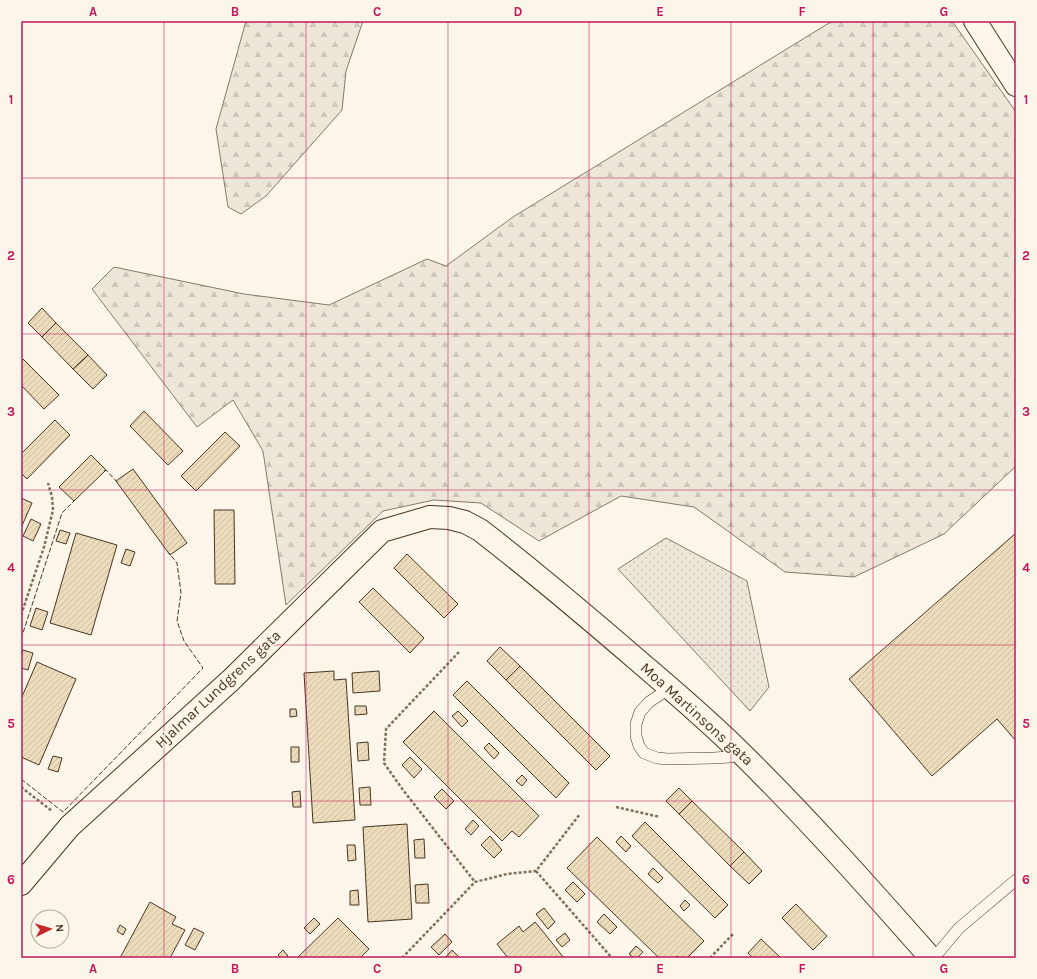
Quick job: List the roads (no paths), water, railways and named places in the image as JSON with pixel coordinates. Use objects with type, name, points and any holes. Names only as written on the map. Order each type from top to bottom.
[{"type":"main road","points":[[975,21],[1016,85]]},
{"type":"main road","name":"Moa Martinsons gata","points":[[430,517],[449,518],[465,522],[480,530],[596,624],[670,688],[741,753],[782,794],[933,958]]},
{"type":"main road","name":"Hjalmar Lundgrens gata","points":[[21,884],[70,826],[231,680],[382,531],[430,517]]},
{"type":"lane","points":[[670,688],[649,702],[640,712],[636,724],[636,736],[639,746],[644,753],[657,758],[668,759],[730,757],[741,753]]},
{"type":"lane","points":[[933,958],[959,928],[1016,880]]}]
